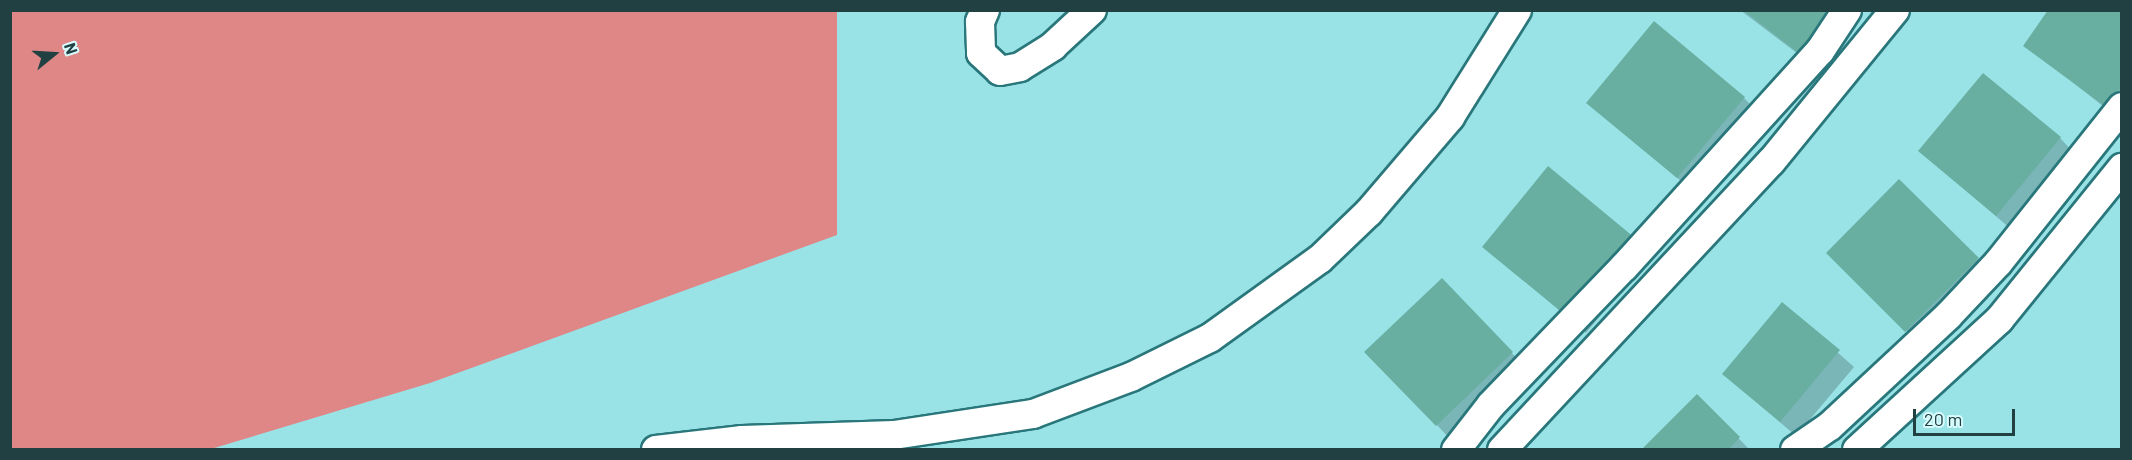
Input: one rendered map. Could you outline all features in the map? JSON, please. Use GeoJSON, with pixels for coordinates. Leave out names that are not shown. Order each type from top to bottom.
{"type":"FeatureCollection","features":[{"type":"Feature","properties":{"kind":"street"},"geometry":{"type":"LineString","coordinates":[[985,10],[980,22],[981,53],[1000,71],[1020,67],[1053,46],[1092,10]]}},
{"type":"Feature","properties":{"kind":"street"},"geometry":{"type":"LineString","coordinates":[[656,450],[742,440],[894,435],[1033,414],[1131,377],[1210,338],[1320,259],[1370,212],[1450,117],[1517,10]]}},
{"type":"Feature","properties":{"kind":"street"},"geometry":{"type":"LineString","coordinates":[[1456,450],[1491,405],[1679,206],[1820,51],[1847,10]]}},
{"type":"Feature","properties":{"kind":"street"},"geometry":{"type":"LineString","coordinates":[[1502,450],[1826,97],[1894,10]]}},
{"type":"Feature","properties":{"kind":"street"},"geometry":{"type":"LineString","coordinates":[[1795,450],[1830,426],[1882,379],[1998,263],[2121,107]]}},
{"type":"Feature","properties":{"kind":"street"},"geometry":{"type":"LineString","coordinates":[[1857,450],[1999,320],[2121,168]]}},
{"type":"Feature","properties":{"kind":"street"},"geometry":{"type":"LineString","coordinates":[[1679,206],[1709,227]]}},
{"type":"Feature","properties":{"kind":"street"},"geometry":{"type":"LineString","coordinates":[[1882,379],[1907,405]]}},
{"type":"Feature","properties":{"kind":"shaded area"},"geometry":{"type":"Polygon","coordinates":[[[10,11],[837,11],[837,235],[430,383],[211,449],[11,449],[10,11]]]}},
{"type":"Feature","properties":{"kind":"building"},"geometry":{"type":"Polygon","coordinates":[[[1743,10],[1835,10],[1801,55],[1743,10]]]}},
{"type":"Feature","properties":{"kind":"building"},"geometry":{"type":"Polygon","coordinates":[[[2048,10],[2122,10],[2122,86],[2106,107],[2023,46],[2048,10]]]}},
{"type":"Feature","properties":{"kind":"building"},"geometry":{"type":"Polygon","coordinates":[[[1654,21],[1745,97],[1677,178],[1586,103],[1654,21]]]}},
{"type":"Feature","properties":{"kind":"building"},"geometry":{"type":"Polygon","coordinates":[[[1983,73],[2061,137],[1996,216],[1918,151],[1983,73]]]}},
{"type":"Feature","properties":{"kind":"building"},"geometry":{"type":"Polygon","coordinates":[[[1548,166],[1635,238],[1570,319],[1482,247],[1548,166]]]}},
{"type":"Feature","properties":{"kind":"building"},"geometry":{"type":"Polygon","coordinates":[[[1899,179],[1979,258],[1905,332],[1826,253],[1899,179]]]}},
{"type":"Feature","properties":{"kind":"building"},"geometry":{"type":"Polygon","coordinates":[[[1442,278],[1513,352],[1436,426],[1364,352],[1442,278]]]}},
{"type":"Feature","properties":{"kind":"building"},"geometry":{"type":"Polygon","coordinates":[[[1782,302],[1840,350],[1780,422],[1722,374],[1782,302]]]}},
{"type":"Feature","properties":{"kind":"building"},"geometry":{"type":"Polygon","coordinates":[[[1697,394],[1740,437],[1728,450],[1641,450],[1697,394]]]}}]}
